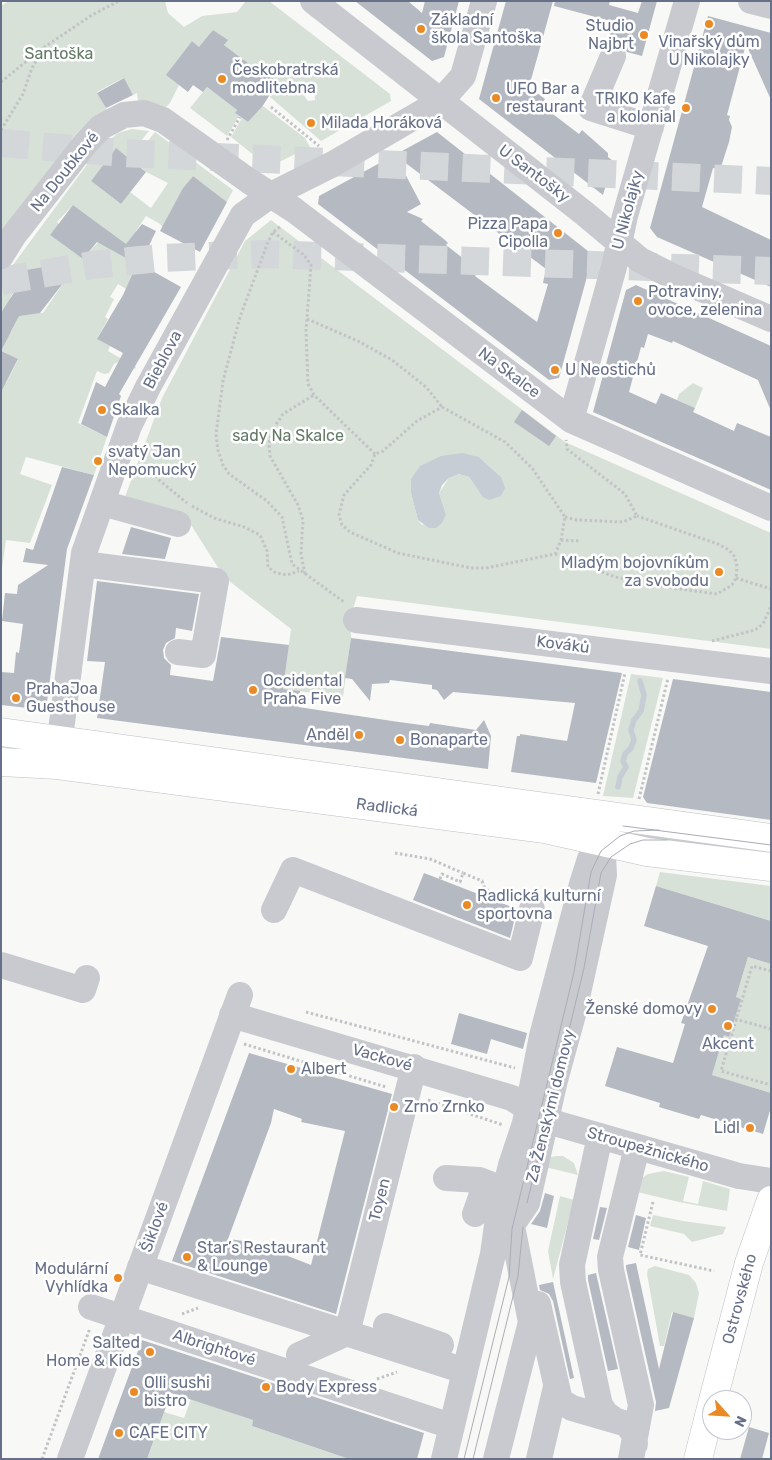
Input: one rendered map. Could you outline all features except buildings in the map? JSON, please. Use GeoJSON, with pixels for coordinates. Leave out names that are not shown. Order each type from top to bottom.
{"type":"FeatureCollection","features":[{"type":"Feature","properties":{"kind":"main road","name":"Radlická"},"geometry":{"type":"LineString","coordinates":[[1,732],[58,754],[597,827],[771,838]]}},
{"type":"Feature","properties":{"kind":"main road","name":"Radlická"},"geometry":{"type":"LineString","coordinates":[[1,762],[58,754]]}},
{"type":"Feature","properties":{"kind":"main road","name":"Radlická"},"geometry":{"type":"LineString","coordinates":[[597,827],[647,852],[771,867]]}},
{"type":"Feature","properties":{"kind":"main road","name":"Ostrovského"},"geometry":{"type":"LineString","coordinates":[[716,1390],[749,1263],[771,1200]]}},
{"type":"Feature","properties":{"kind":"main road"},"geometry":{"type":"LineString","coordinates":[[698,1459],[703,1440]]}},
{"type":"Feature","properties":{"kind":"street","name":"U Santošky"},"geometry":{"type":"LineString","coordinates":[[313,1],[584,213],[618,244],[640,260],[674,277],[771,319]]}},
{"type":"Feature","properties":{"kind":"street","name":"Bieblova"},"geometry":{"type":"LineString","coordinates":[[58,754],[83,564],[102,503],[122,448],[148,387],[243,215],[271,195],[333,164],[440,102],[463,76],[484,1]]}},
{"type":"Feature","properties":{"kind":"street","name":"U Nikolajky"},"geometry":{"type":"LineString","coordinates":[[571,420],[614,267],[618,244],[687,1]]}},
{"type":"Feature","properties":{"kind":"street"},"geometry":{"type":"LineString","coordinates":[[751,1],[771,6]]}},
{"type":"Feature","properties":{"kind":"street"},"geometry":{"type":"LineString","coordinates":[[613,56],[591,108],[651,127]]}},
{"type":"Feature","properties":{"kind":"street","name":"Na Doubkové"},"geometry":{"type":"LineString","coordinates":[[1,256],[14,235],[85,144],[101,127],[124,115],[144,114],[163,120],[271,195]]}},
{"type":"Feature","properties":{"kind":"street","name":"Na Skalce"},"geometry":{"type":"LineString","coordinates":[[271,195],[294,210],[571,420],[771,508]]}},
{"type":"Feature","properties":{"kind":"street"},"geometry":{"type":"LineString","coordinates":[[102,503],[178,524]]}},
{"type":"Feature","properties":{"kind":"street"},"geometry":{"type":"LineString","coordinates":[[83,564],[216,581],[203,655],[178,652]]}},
{"type":"Feature","properties":{"kind":"street","name":"Kováků"},"geometry":{"type":"LineString","coordinates":[[356,620],[771,671]]}},
{"type":"Feature","properties":{"kind":"street"},"geometry":{"type":"LineString","coordinates":[[1,745],[597,827],[771,853]]}},
{"type":"Feature","properties":{"kind":"street"},"geometry":{"type":"LineString","coordinates":[[1,753],[58,754]]}},
{"type":"Feature","properties":{"kind":"street"},"geometry":{"type":"LineString","coordinates":[[597,827],[563,842],[575,857],[580,870],[592,887],[608,878],[621,864],[635,855],[647,852]]}},
{"type":"Feature","properties":{"kind":"street","name":"Za Ženskými domovy"},"geometry":{"type":"LineString","coordinates":[[444,1459],[509,1194],[533,1120],[592,887],[590,859],[597,827]]}},
{"type":"Feature","properties":{"kind":"street"},"geometry":{"type":"LineString","coordinates":[[274,910],[293,870],[520,958],[532,909]]}},
{"type":"Feature","properties":{"kind":"street"},"geometry":{"type":"LineString","coordinates":[[1,965],[84,990],[87,978]]}},
{"type":"Feature","properties":{"kind":"street","name":"Vackové"},"geometry":{"type":"LineString","coordinates":[[236,1005],[414,1067],[512,1098],[533,1120]]}},
{"type":"Feature","properties":{"kind":"street","name":"Šiklové"},"geometry":{"type":"LineString","coordinates":[[70,1459],[236,1005]]}},
{"type":"Feature","properties":{"kind":"street","name":"Toyen"},"geometry":{"type":"LineString","coordinates":[[347,1333],[414,1067]]}},
{"type":"Feature","properties":{"kind":"street"},"geometry":{"type":"LineString","coordinates":[[496,1459],[530,1322],[511,1225],[510,1207],[520,1161],[533,1120]]}},
{"type":"Feature","properties":{"kind":"street","name":"Za Ženskými domovy"},"geometry":{"type":"LineString","coordinates":[[509,1194],[539,1171],[533,1120]]}},
{"type":"Feature","properties":{"kind":"street","name":"Stroupežnického"},"geometry":{"type":"LineString","coordinates":[[533,1120],[600,1136],[739,1176],[771,1181]]}},
{"type":"Feature","properties":{"kind":"street"},"geometry":{"type":"LineString","coordinates":[[600,1136],[572,1265],[573,1282],[600,1404],[606,1414],[612,1418]]}},
{"type":"Feature","properties":{"kind":"street"},"geometry":{"type":"LineString","coordinates":[[633,1452],[641,1405],[611,1270],[610,1256],[637,1147]]}},
{"type":"Feature","properties":{"kind":"street"},"geometry":{"type":"LineString","coordinates":[[446,1178],[479,1180],[509,1194],[523,1234],[558,1398],[564,1405],[622,1421],[631,1428],[633,1452]]}},
{"type":"Feature","properties":{"kind":"street"},"geometry":{"type":"LineString","coordinates":[[476,1214],[481,1197],[485,1192],[509,1194]]}},
{"type":"Feature","properties":{"kind":"street","name":"Za Ženskými domovy"},"geometry":{"type":"LineString","coordinates":[[494,1254],[499,1241],[511,1225],[509,1194]]}},
{"type":"Feature","properties":{"kind":"street"},"geometry":{"type":"LineString","coordinates":[[140,1267],[347,1333],[436,1353]]}},
{"type":"Feature","properties":{"kind":"street","name":"Albrightové"},"geometry":{"type":"LineString","coordinates":[[94,1308],[451,1426]]}},
{"type":"Feature","properties":{"kind":"street"},"geometry":{"type":"LineString","coordinates":[[386,1326],[465,1371]]}},
{"type":"Feature","properties":{"kind":"street"},"geometry":{"type":"LineString","coordinates":[[299,1355],[347,1333]]}},
{"type":"Feature","properties":{"kind":"street"},"geometry":{"type":"LineString","coordinates":[[539,1459],[556,1387]]}},
{"type":"Feature","properties":{"kind":"path"},"geometry":{"type":"LineString","coordinates":[[1,82],[43,48],[92,15],[119,1]]}},
{"type":"Feature","properties":{"kind":"path"},"geometry":{"type":"LineString","coordinates":[[1,130],[23,94],[32,68],[43,48]]}},
{"type":"Feature","properties":{"kind":"path"},"geometry":{"type":"LineString","coordinates":[[271,107],[319,146]]}},
{"type":"Feature","properties":{"kind":"path"},"geometry":{"type":"LineString","coordinates":[[226,142],[240,117]]}},
{"type":"Feature","properties":{"kind":"path"},"geometry":{"type":"LineString","coordinates":[[283,222],[273,232],[240,317],[223,381],[216,434],[218,450],[223,465],[229,474],[267,501],[282,517],[292,564],[299,571],[340,598],[352,610],[356,620]]}},
{"type":"Feature","properties":{"kind":"path"},"geometry":{"type":"LineString","coordinates":[[273,232],[304,255],[311,265],[307,319],[308,384],[314,395],[375,454]]}},
{"type":"Feature","properties":{"kind":"path"},"geometry":{"type":"LineString","coordinates":[[307,319],[358,341],[392,360],[426,387],[442,407],[505,442],[518,452],[532,468],[565,518],[561,540],[555,554]]}},
{"type":"Feature","properties":{"kind":"path"},"geometry":{"type":"LineString","coordinates":[[305,574],[301,554],[303,520],[298,505],[270,456],[269,442],[273,429],[283,414],[314,395]]}},
{"type":"Feature","properties":{"kind":"path"},"geometry":{"type":"LineString","coordinates":[[442,407],[417,421],[383,451],[375,454],[371,465],[348,488],[339,507],[339,514],[342,525],[350,532],[398,553],[471,568],[486,568],[555,554],[615,576],[705,594],[717,594],[726,590],[736,578],[738,567],[730,550],[710,541],[637,516],[623,522],[565,518]]}},
{"type":"Feature","properties":{"kind":"path"},"geometry":{"type":"LineString","coordinates":[[571,420],[565,442],[567,449],[625,494],[637,516]]}},
{"type":"Feature","properties":{"kind":"path"},"geometry":{"type":"LineString","coordinates":[[122,448],[139,455],[159,480],[187,503],[214,518],[244,527],[260,535],[267,551],[268,567],[276,573],[287,575],[299,571]]}},
{"type":"Feature","properties":{"kind":"path"},"geometry":{"type":"LineString","coordinates":[[561,540],[579,542]]}},
{"type":"Feature","properties":{"kind":"path"},"geometry":{"type":"LineString","coordinates":[[736,578],[771,590]]}},
{"type":"Feature","properties":{"kind":"path"},"geometry":{"type":"LineString","coordinates":[[709,647],[711,641],[760,627],[771,606]]}},
{"type":"Feature","properties":{"kind":"path"},"geometry":{"type":"LineString","coordinates":[[597,800],[626,668]]}},
{"type":"Feature","properties":{"kind":"path"},"geometry":{"type":"LineString","coordinates":[[597,827],[669,675]]}},
{"type":"Feature","properties":{"kind":"path"},"geometry":{"type":"LineString","coordinates":[[395,853],[430,859],[482,881]]}},
{"type":"Feature","properties":{"kind":"path"},"geometry":{"type":"LineString","coordinates":[[440,879],[442,874],[460,882],[464,873]]}},
{"type":"Feature","properties":{"kind":"path"},"geometry":{"type":"LineString","coordinates":[[771,971],[752,966],[721,1071],[771,1085]]}},
{"type":"Feature","properties":{"kind":"path"},"geometry":{"type":"LineString","coordinates":[[298,1010],[519,1069]]}},
{"type":"Feature","properties":{"kind":"path"},"geometry":{"type":"LineString","coordinates":[[736,1019],[771,1029]]}},
{"type":"Feature","properties":{"kind":"path"},"geometry":{"type":"LineString","coordinates":[[653,1202],[640,1255],[714,1271]]}},
{"type":"Feature","properties":{"kind":"path"},"geometry":{"type":"LineString","coordinates":[[197,1342],[179,1315],[231,1296]]}},
{"type":"Feature","properties":{"kind":"path"},"geometry":{"type":"LineString","coordinates":[[42,1459],[94,1308]]}},
{"type":"Feature","properties":{"kind":"path"},"geometry":{"type":"LineString","coordinates":[[344,1390],[436,1353]]}},
{"type":"Feature","properties":{"kind":"path"},"geometry":{"type":"LineString","coordinates":[[164,1397],[174,1401]]}},
{"type":"Feature","properties":{"kind":"green space","name":"Santoška"},"geometry":{"type":"Polygon","coordinates":[[[9,1],[165,1],[168,13],[184,27],[202,16],[237,12],[246,1],[269,1],[390,94],[391,101],[321,141],[270,97],[278,82],[266,73],[264,75],[224,45],[227,40],[213,30],[200,48],[192,41],[167,75],[179,85],[166,107],[138,101],[137,93],[133,95],[123,78],[97,92],[107,110],[94,116],[76,134],[1,234],[1,6],[9,1]],[[314,88],[308,89],[303,94],[308,101],[315,100],[314,88]]]}},
{"type":"Feature","properties":{"kind":"green space"},"geometry":{"type":"Polygon","coordinates":[[[207,87],[237,110],[235,113],[239,116],[227,136],[190,108],[207,87]]]}},
{"type":"Feature","properties":{"kind":"green space"},"geometry":{"type":"Polygon","coordinates":[[[263,106],[305,138],[310,147],[271,166],[265,164],[231,137],[242,118],[248,122],[263,106]]]}},
{"type":"Feature","properties":{"kind":"green space"},"geometry":{"type":"Polygon","coordinates":[[[132,129],[149,131],[128,157],[115,149],[91,181],[121,204],[130,192],[151,208],[168,183],[146,172],[133,160],[155,132],[233,190],[227,202],[193,176],[183,188],[165,230],[160,224],[146,216],[136,231],[152,240],[126,289],[118,284],[110,297],[114,299],[105,317],[108,319],[97,339],[110,346],[108,351],[136,367],[135,369],[120,361],[114,364],[109,373],[104,374],[97,371],[78,423],[107,437],[94,475],[26,457],[20,474],[52,485],[30,543],[6,540],[1,576],[1,381],[6,383],[18,360],[1,351],[1,328],[11,332],[18,318],[3,310],[1,313],[1,281],[97,151],[118,133],[132,129]],[[73,205],[57,222],[59,224],[50,235],[83,259],[108,231],[73,205]],[[129,241],[119,253],[143,249],[129,241]],[[44,267],[36,273],[30,269],[27,270],[10,298],[38,313],[43,313],[64,282],[44,267]]]}},
{"type":"Feature","properties":{"kind":"green space","name":"sady Na Skalce"},"geometry":{"type":"Polygon","coordinates":[[[271,220],[565,442],[771,533],[771,649],[357,596],[350,619],[351,638],[343,697],[283,689],[291,629],[224,577],[186,517],[123,502],[162,398],[245,241],[271,220]],[[479,457],[411,493],[418,520],[422,525],[446,514],[439,493],[449,478],[459,474],[469,477],[479,491],[501,477],[479,457]]]}},
{"type":"Feature","properties":{"kind":"green space"},"geometry":{"type":"Polygon","coordinates":[[[693,383],[703,388],[695,408],[677,400],[679,394],[693,383]]]}},
{"type":"Feature","properties":{"kind":"green space"},"geometry":{"type":"Polygon","coordinates":[[[631,674],[663,678],[633,798],[603,796],[631,674]]]}},
{"type":"Feature","properties":{"kind":"green space"},"geometry":{"type":"Polygon","coordinates":[[[660,872],[771,886],[771,921],[656,886],[660,872]]]}},
{"type":"Feature","properties":{"kind":"green space"},"geometry":{"type":"Polygon","coordinates":[[[748,957],[771,964],[771,1093],[712,1075],[724,1035],[729,1037],[741,999],[736,997],[748,957]]]}},
{"type":"Feature","properties":{"kind":"green space"},"geometry":{"type":"Polygon","coordinates":[[[563,1156],[574,1163],[578,1175],[545,1167],[550,1157],[563,1156]]]}},
{"type":"Feature","properties":{"kind":"green space"},"geometry":{"type":"Polygon","coordinates":[[[664,1171],[689,1177],[683,1201],[698,1204],[703,1181],[730,1189],[727,1211],[637,1192],[639,1180],[648,1174],[664,1171]]]}},
{"type":"Feature","properties":{"kind":"green space"},"geometry":{"type":"Polygon","coordinates":[[[560,1196],[574,1200],[553,1279],[548,1251],[560,1196]]]}},
{"type":"Feature","properties":{"kind":"green space"},"geometry":{"type":"Polygon","coordinates":[[[653,1215],[726,1227],[723,1234],[692,1242],[684,1234],[650,1226],[653,1215]]]}},
{"type":"Feature","properties":{"kind":"green space"},"geometry":{"type":"Polygon","coordinates":[[[655,1266],[689,1275],[696,1283],[699,1293],[694,1318],[672,1312],[664,1346],[660,1346],[647,1274],[648,1269],[655,1266]]]}},
{"type":"Feature","properties":{"kind":"green space"},"geometry":{"type":"Polygon","coordinates":[[[191,1399],[253,1420],[252,1426],[349,1459],[147,1459],[155,1438],[160,1439],[162,1434],[157,1432],[164,1412],[184,1418],[191,1399]]]}},
{"type":"Feature","properties":{"kind":"shaded area"},"geometry":{"type":"Polygon","coordinates":[[[462,453],[479,457],[501,477],[505,488],[501,496],[489,500],[483,497],[469,477],[459,474],[449,478],[442,485],[439,493],[446,514],[442,523],[436,528],[429,528],[418,520],[411,493],[411,479],[420,466],[441,456],[462,453]]]}},
{"type":"Feature","properties":{"kind":"waterway"},"geometry":{"type":"LineString","coordinates":[[618,787],[620,777],[626,767],[623,761],[625,754],[631,748],[634,740],[631,730],[634,720],[641,711],[644,695],[640,681]]}},
{"type":"Feature","properties":{"kind":"tunnel"},"geometry":{"type":"LineString","coordinates":[[1,143],[123,153],[771,181]]}},
{"type":"Feature","properties":{"kind":"tunnel"},"geometry":{"type":"LineString","coordinates":[[1,281],[92,265],[159,258],[265,254],[771,271]]}},
{"type":"Feature","properties":{"kind":"tram line"},"geometry":{"type":"LineString","coordinates":[[623,826],[771,845]]}},
{"type":"Feature","properties":{"kind":"tram line"},"geometry":{"type":"LineString","coordinates":[[464,1459],[509,1277],[512,1229],[574,972],[591,872],[601,851],[620,836],[634,831],[659,830]]}},
{"type":"Feature","properties":{"kind":"tram line"},"geometry":{"type":"LineString","coordinates":[[527,1203],[584,968],[601,873],[611,857],[630,844],[643,840],[667,840]]}},
{"type":"Feature","properties":{"kind":"tram line"},"geometry":{"type":"LineString","coordinates":[[473,1459],[518,1276],[523,1227]]}},
{"type":"Feature","properties":{"kind":"place","name":"Vinařský dům U Nikolajky"},"geometry":{"type":"Point","coordinates":[709,24]}},
{"type":"Feature","properties":{"kind":"place","name":"Základní škola Santoška"},"geometry":{"type":"Point","coordinates":[421,29]}},
{"type":"Feature","properties":{"kind":"place","name":"Studio Najbrt"},"geometry":{"type":"Point","coordinates":[644,35]}},
{"type":"Feature","properties":{"kind":"place","name":"Českobratrská modlitebna"},"geometry":{"type":"Point","coordinates":[222,79]}},
{"type":"Feature","properties":{"kind":"place","name":"UFO Bar a restaurant"},"geometry":{"type":"Point","coordinates":[496,98]}},
{"type":"Feature","properties":{"kind":"place","name":"TRIKO Kafe a kolonial"},"geometry":{"type":"Point","coordinates":[686,108]}},
{"type":"Feature","properties":{"kind":"place","name":"Milada Horáková"},"geometry":{"type":"Point","coordinates":[311,123]}},
{"type":"Feature","properties":{"kind":"place","name":"Pizza Papa Cipolla"},"geometry":{"type":"Point","coordinates":[558,233]}},
{"type":"Feature","properties":{"kind":"place","name":"Potraviny, ovoce, zelenina"},"geometry":{"type":"Point","coordinates":[638,301]}},
{"type":"Feature","properties":{"kind":"place","name":"U Neostichů"},"geometry":{"type":"Point","coordinates":[555,370]}},
{"type":"Feature","properties":{"kind":"place","name":"Skalka"},"geometry":{"type":"Point","coordinates":[102,410]}},
{"type":"Feature","properties":{"kind":"place","name":"svatý Jan Nepomucký"},"geometry":{"type":"Point","coordinates":[98,461]}},
{"type":"Feature","properties":{"kind":"place","name":"Mladým bojovníkům za svobodu"},"geometry":{"type":"Point","coordinates":[719,572]}},
{"type":"Feature","properties":{"kind":"place","name":"Occidental Praha Five"},"geometry":{"type":"Point","coordinates":[253,690]}},
{"type":"Feature","properties":{"kind":"place","name":"PrahaJoa Guesthouse"},"geometry":{"type":"Point","coordinates":[16,698]}},
{"type":"Feature","properties":{"kind":"place","name":"Anděl"},"geometry":{"type":"Point","coordinates":[359,735]}},
{"type":"Feature","properties":{"kind":"place","name":"Bonaparte"},"geometry":{"type":"Point","coordinates":[400,740]}},
{"type":"Feature","properties":{"kind":"place","name":"Radlická kulturní sportovna"},"geometry":{"type":"Point","coordinates":[467,905]}},
{"type":"Feature","properties":{"kind":"place","name":"Ženské domovy"},"geometry":{"type":"Point","coordinates":[712,1009]}},
{"type":"Feature","properties":{"kind":"place","name":"Akcent"},"geometry":{"type":"Point","coordinates":[728,1026]}},
{"type":"Feature","properties":{"kind":"place","name":"Albert"},"geometry":{"type":"Point","coordinates":[291,1069]}},
{"type":"Feature","properties":{"kind":"place","name":"Zrno Zrnko"},"geometry":{"type":"Point","coordinates":[394,1107]}},
{"type":"Feature","properties":{"kind":"place","name":"Lidl"},"geometry":{"type":"Point","coordinates":[750,1128]}},
{"type":"Feature","properties":{"kind":"place","name":"Star’s Restaurant & Lounge"},"geometry":{"type":"Point","coordinates":[187,1257]}},
{"type":"Feature","properties":{"kind":"place","name":"Modulární Vyhlídka"},"geometry":{"type":"Point","coordinates":[118,1278]}},
{"type":"Feature","properties":{"kind":"place","name":"Salted Home & Kids"},"geometry":{"type":"Point","coordinates":[150,1352]}},
{"type":"Feature","properties":{"kind":"place","name":"Body Express"},"geometry":{"type":"Point","coordinates":[266,1387]}},
{"type":"Feature","properties":{"kind":"place","name":"Olli sushi bistro"},"geometry":{"type":"Point","coordinates":[134,1392]}},
{"type":"Feature","properties":{"kind":"place","name":"CAFE CITY"},"geometry":{"type":"Point","coordinates":[119,1433]}}]}
